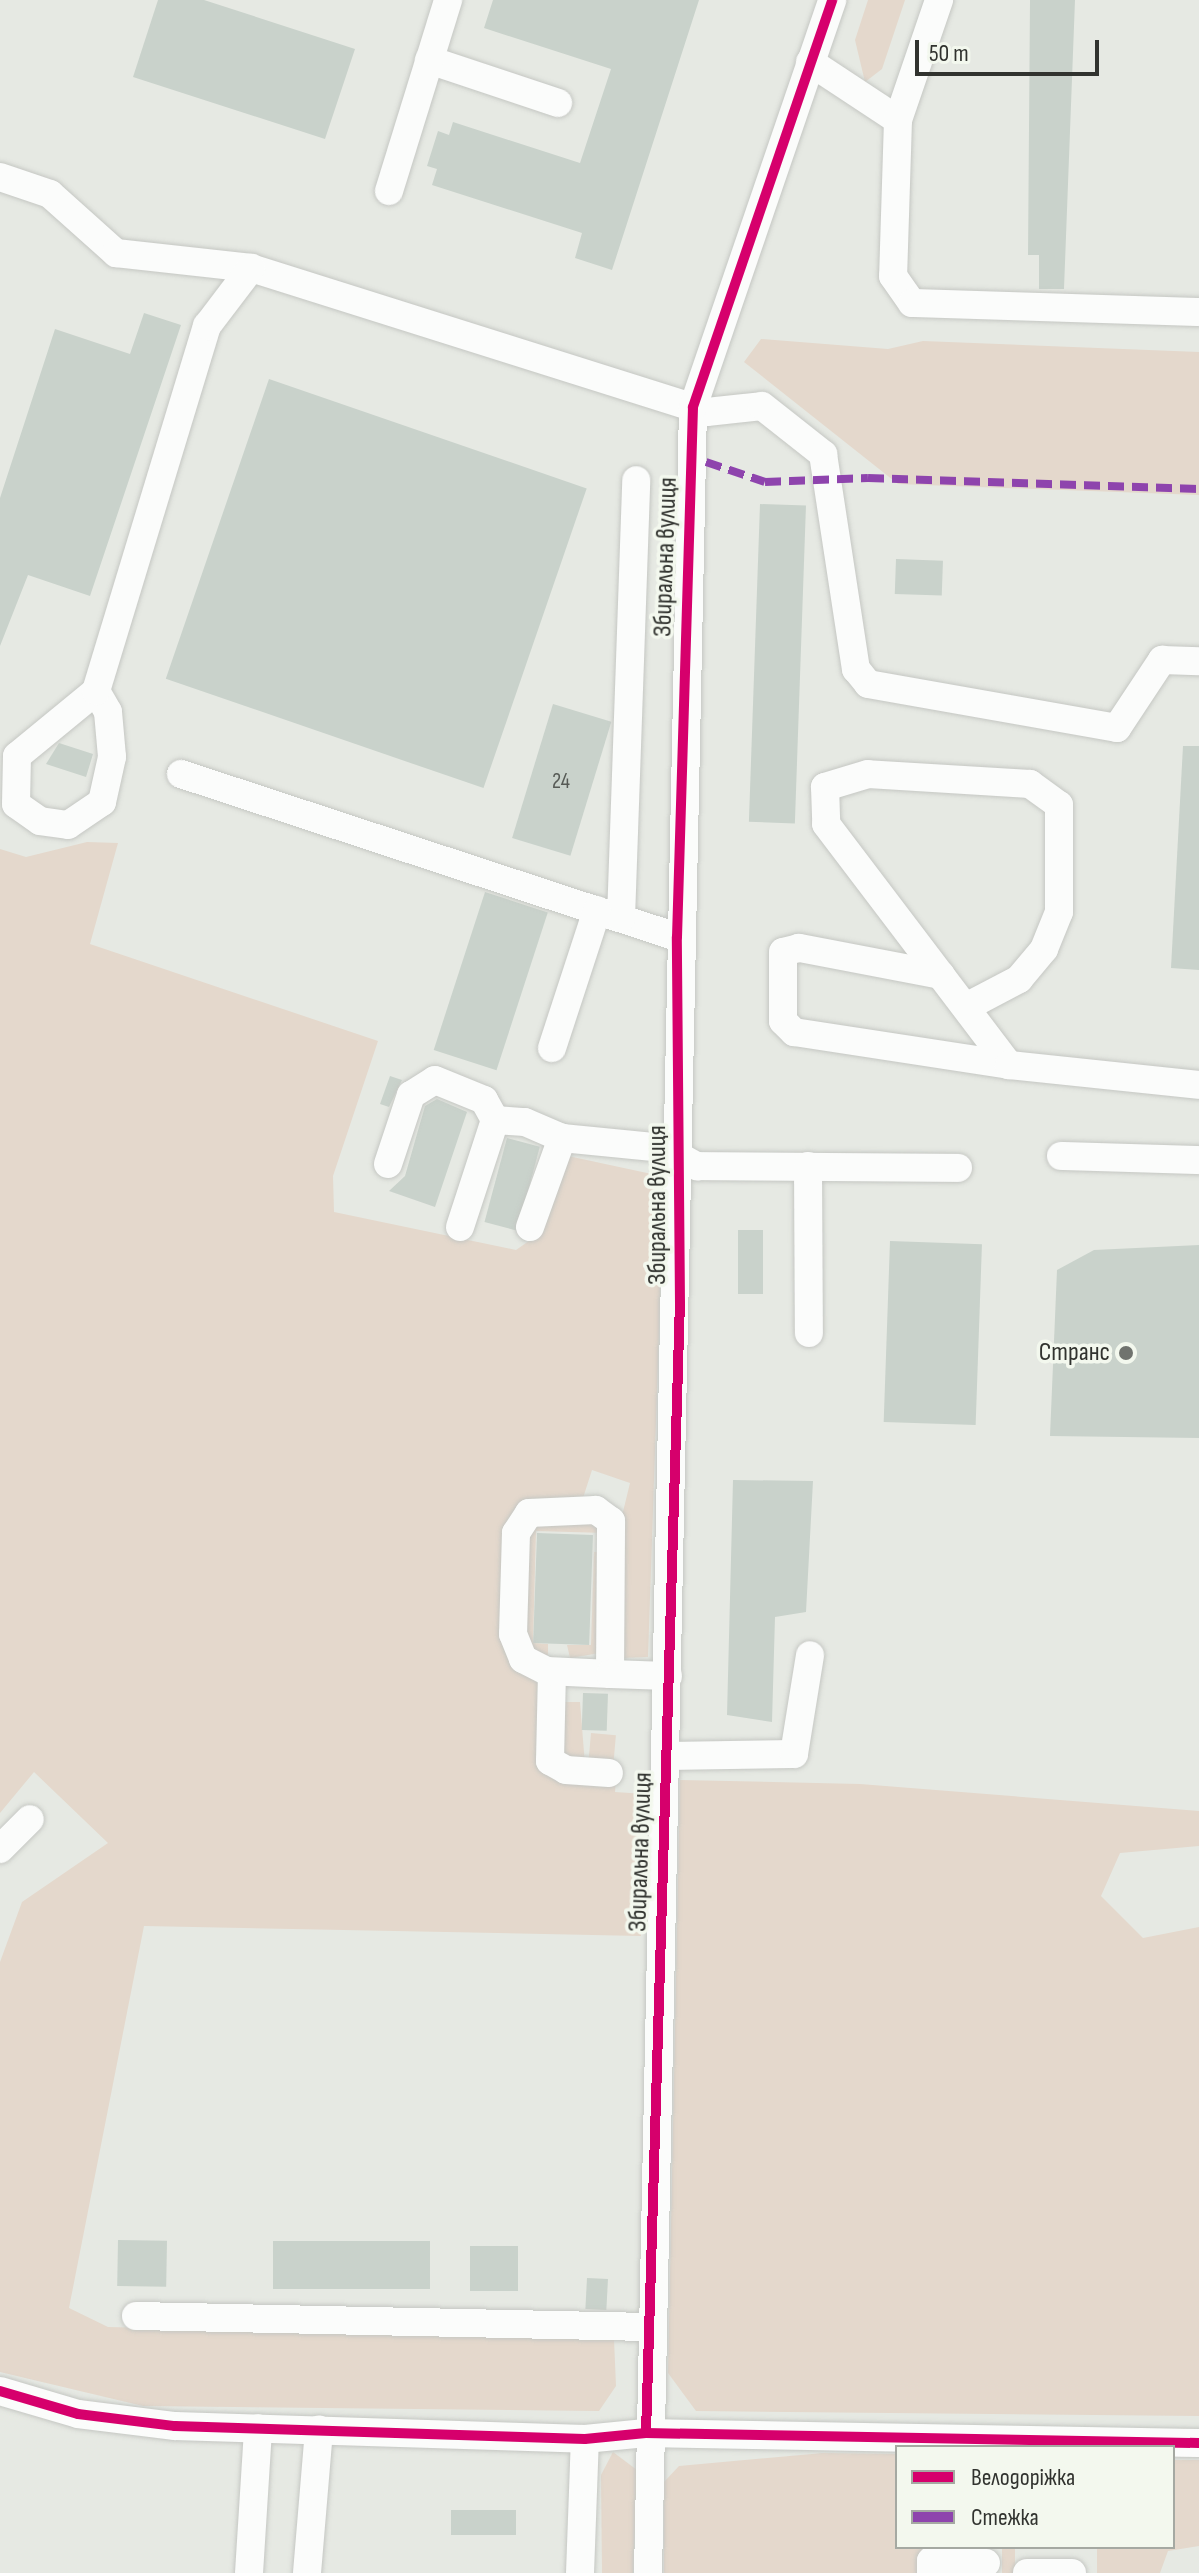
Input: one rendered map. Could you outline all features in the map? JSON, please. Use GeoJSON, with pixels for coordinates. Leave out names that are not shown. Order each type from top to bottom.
{"type":"FeatureCollection","features":[{"type":"Feature","properties":{"kind":"street"},"geometry":{"type":"LineString","coordinates":[[389,191],[448,0]]}},
{"type":"Feature","properties":{"kind":"street","name":"Збиральна вулиця"},"geometry":{"type":"LineString","coordinates":[[648,2573],[646,2433],[680,1156],[677,937],[693,407],[832,0]]}},
{"type":"Feature","properties":{"kind":"street"},"geometry":{"type":"LineString","coordinates":[[939,0],[898,120],[893,276],[912,303],[1199,312]]}},
{"type":"Feature","properties":{"kind":"street"},"geometry":{"type":"LineString","coordinates":[[429,60],[558,103]]}},
{"type":"Feature","properties":{"kind":"street"},"geometry":{"type":"LineString","coordinates":[[810,62],[898,120]]}},
{"type":"Feature","properties":{"kind":"street"},"geometry":{"type":"LineString","coordinates":[[0,177],[50,194],[116,253],[251,268],[693,407],[757,404],[823,454],[856,669],[868,684],[1117,728],[1162,660],[1199,661]]}},
{"type":"Feature","properties":{"kind":"street"},"geometry":{"type":"LineString","coordinates":[[96,691],[108,712],[112,757],[102,802],[82,821],[40,821],[16,804],[17,756],[96,691],[207,326],[251,268]]}},
{"type":"Feature","properties":{"kind":"street"},"geometry":{"type":"LineString","coordinates":[[552,1048],[609,914],[636,480]]}},
{"type":"Feature","properties":{"kind":"street"},"geometry":{"type":"LineString","coordinates":[[181,774],[677,937]]}},
{"type":"Feature","properties":{"kind":"street"},"geometry":{"type":"LineString","coordinates":[[966,1007],[1019,979],[1044,949],[1059,912],[1059,805],[1030,784],[868,774],[825,787],[826,824],[1009,1065]]}},
{"type":"Feature","properties":{"kind":"street"},"geometry":{"type":"LineString","coordinates":[[941,975],[799,948],[783,952],[783,1021],[794,1032],[1009,1065],[1199,1085]]}},
{"type":"Feature","properties":{"kind":"street"},"geometry":{"type":"LineString","coordinates":[[388,1164],[411,1095],[426,1082],[445,1081],[484,1100],[495,1120],[460,1227]]}},
{"type":"Feature","properties":{"kind":"street"},"geometry":{"type":"LineString","coordinates":[[495,1120],[525,1122],[562,1138],[680,1156],[697,1166],[958,1168]]}},
{"type":"Feature","properties":{"kind":"street"},"geometry":{"type":"LineString","coordinates":[[530,1227],[562,1138]]}},
{"type":"Feature","properties":{"kind":"street"},"geometry":{"type":"LineString","coordinates":[[1061,1156],[1199,1160]]}},
{"type":"Feature","properties":{"kind":"street"},"geometry":{"type":"LineString","coordinates":[[808,1166],[809,1333]]}},
{"type":"Feature","properties":{"kind":"street"},"geometry":{"type":"LineString","coordinates":[[610,1674],[614,1533],[596,1510],[537,1510],[518,1525],[514,1643],[523,1659],[552,1672],[610,1674],[668,1676]]}},
{"type":"Feature","properties":{"kind":"street"},"geometry":{"type":"LineString","coordinates":[[666,1756],[794,1754],[810,1655]]}},
{"type":"Feature","properties":{"kind":"street"},"geometry":{"type":"LineString","coordinates":[[552,1672],[550,1761],[566,1770],[609,1773]]}},
{"type":"Feature","properties":{"kind":"street"},"geometry":{"type":"LineString","coordinates":[[0,1849],[30,1819]]}},
{"type":"Feature","properties":{"kind":"street"},"geometry":{"type":"LineString","coordinates":[[136,2316],[649,2327]]}},
{"type":"Feature","properties":{"kind":"street"},"geometry":{"type":"LineString","coordinates":[[0,2391],[136,2423],[585,2439],[646,2433],[1199,2443]]}},
{"type":"Feature","properties":{"kind":"street"},"geometry":{"type":"LineString","coordinates":[[249,2573],[258,2428]]}},
{"type":"Feature","properties":{"kind":"street"},"geometry":{"type":"LineString","coordinates":[[307,2573],[319,2429]]}},
{"type":"Feature","properties":{"kind":"street"},"geometry":{"type":"LineString","coordinates":[[580,2573],[585,2439]]}},
{"type":"Feature","properties":{"kind":"street"},"geometry":{"type":"LineString","coordinates":[[931,2573],[931,2561],[986,2563]]}},
{"type":"Feature","properties":{"kind":"street"},"geometry":{"type":"LineString","coordinates":[[1027,2573],[1072,2573]]}},
{"type":"Feature","properties":{"kind":"shaded area"},"geometry":{"type":"Polygon","coordinates":[[[868,0],[905,0],[882,69],[865,82],[855,40],[868,0]]]}},
{"type":"Feature","properties":{"kind":"shaded area"},"geometry":{"type":"Polygon","coordinates":[[[761,339],[888,349],[923,341],[1199,352],[1199,495],[898,484],[744,362],[761,339]]]}},
{"type":"Feature","properties":{"kind":"shaded area"},"geometry":{"type":"Polygon","coordinates":[[[87,842],[118,843],[90,944],[378,1041],[333,1176],[334,1212],[516,1250],[539,1234],[568,1156],[661,1176],[660,1303],[648,1657],[620,1658],[622,1516],[630,1483],[592,1470],[583,1498],[536,1503],[507,1640],[539,1678],[541,1756],[616,1779],[615,1792],[645,1794],[641,1936],[144,1926],[69,2308],[108,2327],[614,2339],[616,2386],[599,2411],[143,2406],[0,2372],[0,1962],[22,1902],[108,1843],[34,1772],[0,1813],[0,849],[26,857],[87,842]]]}},
{"type":"Feature","properties":{"kind":"shaded area"},"geometry":{"type":"Polygon","coordinates":[[[590,1518],[606,1533],[536,1531],[533,1643],[548,1644],[548,1655],[528,1654],[524,1527],[590,1518]]]}},
{"type":"Feature","properties":{"kind":"shaded area"},"geometry":{"type":"Polygon","coordinates":[[[594,1552],[605,1552],[600,1653],[570,1658],[567,1645],[591,1645],[594,1552]]]}},
{"type":"Feature","properties":{"kind":"shaded area"},"geometry":{"type":"Polygon","coordinates":[[[563,1702],[580,1702],[585,1765],[562,1763],[563,1702]]]}},
{"type":"Feature","properties":{"kind":"shaded area"},"geometry":{"type":"Polygon","coordinates":[[[591,1733],[616,1735],[613,1767],[588,1765],[591,1733]]]}},
{"type":"Feature","properties":{"kind":"shaded area"},"geometry":{"type":"Polygon","coordinates":[[[680,1780],[860,1784],[1199,1811],[1199,1846],[1120,1853],[1101,1896],[1143,1938],[1199,1927],[1199,2416],[696,2411],[668,2373],[680,1780]]]}},
{"type":"Feature","properties":{"kind":"shaded area"},"geometry":{"type":"Polygon","coordinates":[[[613,2452],[637,2470],[633,2573],[602,2573],[601,2475],[613,2452]]]}},
{"type":"Feature","properties":{"kind":"shaded area"},"geometry":{"type":"Polygon","coordinates":[[[823,2453],[895,2454],[895,2549],[922,2549],[921,2573],[664,2573],[664,2482],[679,2466],[823,2453]]]}},
{"type":"Feature","properties":{"kind":"shaded area"},"geometry":{"type":"Polygon","coordinates":[[[1175,2460],[1199,2460],[1199,2546],[1168,2551],[1160,2573],[1097,2573],[1097,2549],[1175,2549],[1175,2460]]]}},
{"type":"Feature","properties":{"kind":"shaded area"},"geometry":{"type":"Polygon","coordinates":[[[1002,2549],[1015,2549],[1015,2573],[1002,2573],[1002,2549]]]}},
{"type":"Feature","properties":{"kind":"building"},"geometry":{"type":"Polygon","coordinates":[[[158,0],[204,0],[355,49],[325,139],[133,77],[158,0]]]}},
{"type":"Feature","properties":{"kind":"building"},"geometry":{"type":"Polygon","coordinates":[[[493,0],[699,0],[612,270],[575,258],[582,233],[432,185],[437,169],[427,166],[438,131],[449,135],[453,122],[580,163],[611,69],[484,28],[493,0]]]}},
{"type":"Feature","properties":{"kind":"building"},"geometry":{"type":"Polygon","coordinates":[[[1030,0],[1075,0],[1064,289],[1039,289],[1039,255],[1028,255],[1030,0]]]}},
{"type":"Feature","properties":{"kind":"building"},"geometry":{"type":"Polygon","coordinates":[[[144,313],[181,325],[90,596],[28,575],[0,646],[0,498],[55,329],[130,354],[144,313]]]}},
{"type":"Feature","properties":{"kind":"building"},"geometry":{"type":"Polygon","coordinates":[[[269,379],[587,488],[483,788],[166,679],[269,379]]]}},
{"type":"Feature","properties":{"kind":"building"},"geometry":{"type":"Polygon","coordinates":[[[760,504],[806,506],[795,823],[749,822],[760,504]]]}},
{"type":"Feature","properties":{"kind":"building"},"geometry":{"type":"Polygon","coordinates":[[[896,559],[943,561],[942,596],[895,594],[896,559]]]}},
{"type":"Feature","properties":{"kind":"building"},"geometry":{"type":"Polygon","coordinates":[[[553,704],[611,722],[570,856],[512,838],[553,704]]]}},
{"type":"Feature","properties":{"kind":"building"},"geometry":{"type":"Polygon","coordinates":[[[59,743],[93,754],[86,777],[46,764],[59,743]]]}},
{"type":"Feature","properties":{"kind":"building"},"geometry":{"type":"Polygon","coordinates":[[[1183,746],[1199,746],[1199,970],[1171,968],[1183,746]]]}},
{"type":"Feature","properties":{"kind":"building"},"geometry":{"type":"Polygon","coordinates":[[[485,892],[548,912],[496,1070],[434,1050],[485,892]]]}},
{"type":"Feature","properties":{"kind":"building"},"geometry":{"type":"Polygon","coordinates":[[[390,1076],[402,1080],[389,1107],[380,1104],[390,1076]]]}},
{"type":"Feature","properties":{"kind":"building"},"geometry":{"type":"Polygon","coordinates":[[[437,1099],[467,1112],[435,1207],[389,1191],[405,1176],[425,1106],[437,1099]]]}},
{"type":"Feature","properties":{"kind":"building"},"geometry":{"type":"Polygon","coordinates":[[[507,1138],[540,1147],[517,1231],[484,1222],[507,1138]]]}},
{"type":"Feature","properties":{"kind":"building"},"geometry":{"type":"Polygon","coordinates":[[[738,1230],[763,1230],[763,1294],[738,1294],[738,1230]]]}},
{"type":"Feature","properties":{"kind":"building"},"geometry":{"type":"Polygon","coordinates":[[[890,1241],[982,1244],[976,1425],[884,1422],[890,1241]]]}},
{"type":"Feature","properties":{"kind":"building","name":"Странс"},"geometry":{"type":"Polygon","coordinates":[[[1199,1245],[1199,1438],[1050,1436],[1057,1270],[1094,1250],[1199,1245]]]}},
{"type":"Feature","properties":{"kind":"building"},"geometry":{"type":"Polygon","coordinates":[[[733,1480],[813,1481],[806,1612],[775,1617],[772,1722],[727,1715],[733,1480]]]}},
{"type":"Feature","properties":{"kind":"building"},"geometry":{"type":"Polygon","coordinates":[[[537,1533],[593,1535],[589,1645],[533,1643],[537,1533]]]}},
{"type":"Feature","properties":{"kind":"building"},"geometry":{"type":"Polygon","coordinates":[[[583,1693],[608,1694],[607,1731],[582,1730],[583,1693]]]}},
{"type":"Feature","properties":{"kind":"building"},"geometry":{"type":"Polygon","coordinates":[[[118,2240],[167,2241],[166,2287],[117,2286],[118,2240]]]}},
{"type":"Feature","properties":{"kind":"building"},"geometry":{"type":"Polygon","coordinates":[[[273,2241],[430,2241],[430,2289],[273,2289],[273,2241]]]}},
{"type":"Feature","properties":{"kind":"building"},"geometry":{"type":"Polygon","coordinates":[[[470,2246],[518,2246],[518,2291],[470,2291],[470,2246]]]}},
{"type":"Feature","properties":{"kind":"building"},"geometry":{"type":"Polygon","coordinates":[[[587,2278],[608,2279],[606,2310],[585,2309],[587,2278]]]}},
{"type":"Feature","properties":{"kind":"building"},"geometry":{"type":"Polygon","coordinates":[[[451,2510],[516,2510],[516,2535],[451,2535],[451,2510]]]}},
{"type":"Feature","properties":{"kind":"marked path"},"geometry":{"type":"LineString","coordinates":[[706,462],[765,482],[868,478],[1199,489]]}},
{"type":"Feature","properties":{"kind":"cycle path"},"geometry":{"type":"LineString","coordinates":[[646,2433],[680,1303],[677,937],[693,407],[832,0]]}},
{"type":"Feature","properties":{"kind":"cycle path"},"geometry":{"type":"LineString","coordinates":[[0,2391],[78,2414],[175,2426],[585,2439],[646,2433],[1199,2443]]}},
{"type":"Feature","properties":{"kind":"place","name":"Странс"},"geometry":{"type":"Point","coordinates":[1126,1353]}}]}
